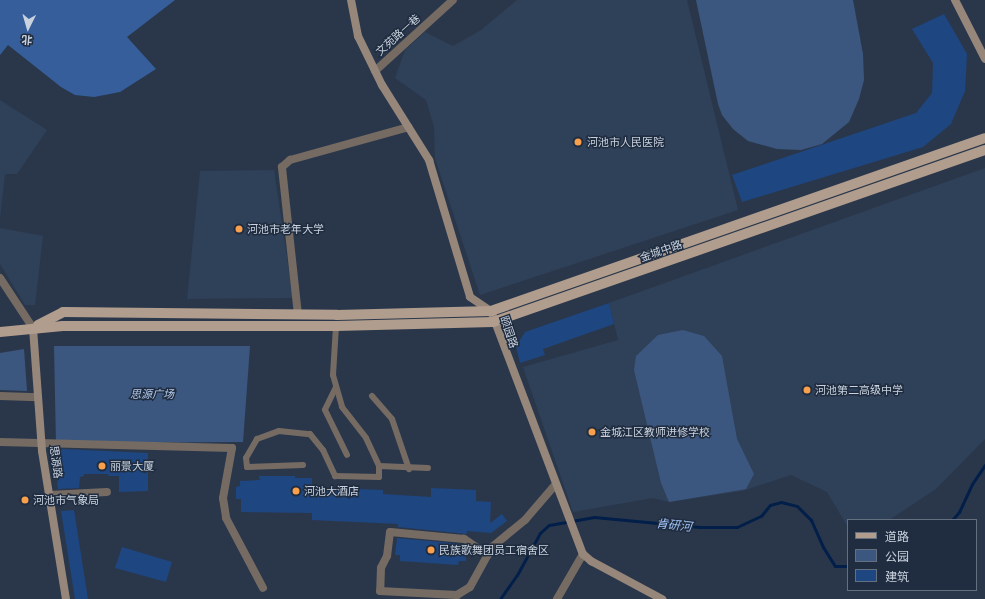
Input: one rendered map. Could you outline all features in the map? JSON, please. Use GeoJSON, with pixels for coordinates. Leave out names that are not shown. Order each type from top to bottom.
{"type":"FeatureCollection","features":[{"type":"Feature","properties":{"kind":"main road","name":"金城中路"},"geometry":{"type":"LineString","coordinates":[[33,328],[63,312],[337,315],[491,311],[985,138]]}},
{"type":"Feature","properties":{"kind":"main road","name":"金城中路"},"geometry":{"type":"LineString","coordinates":[[33,328],[336,326],[493,322],[985,150]]}},
{"type":"Feature","properties":{"kind":"main road"},"geometry":{"type":"LineString","coordinates":[[0,332],[33,328]]}},
{"type":"Feature","properties":{"kind":"street","name":"颐园路"},"geometry":{"type":"LineString","coordinates":[[351,0],[358,36],[375,71],[429,160],[470,297],[491,311],[493,322],[561,502],[583,554]]}},
{"type":"Feature","properties":{"kind":"street","name":"文苑路一巷"},"geometry":{"type":"LineString","coordinates":[[375,71],[453,0]]}},
{"type":"Feature","properties":{"kind":"street"},"geometry":{"type":"LineString","coordinates":[[955,0],[985,59]]}},
{"type":"Feature","properties":{"kind":"street"},"geometry":{"type":"LineString","coordinates":[[298,314],[282,167],[290,160],[409,127]]}},
{"type":"Feature","properties":{"kind":"street"},"geometry":{"type":"LineString","coordinates":[[0,278],[33,328]]}},
{"type":"Feature","properties":{"kind":"street","name":"思源路"},"geometry":{"type":"LineString","coordinates":[[33,328],[42,444],[66,599]]}},
{"type":"Feature","properties":{"kind":"street"},"geometry":{"type":"LineString","coordinates":[[0,396],[38,397]]}},
{"type":"Feature","properties":{"kind":"street"},"geometry":{"type":"LineString","coordinates":[[0,442],[232,448],[223,498],[226,518],[263,588]]}},
{"type":"Feature","properties":{"kind":"street"},"geometry":{"type":"LineString","coordinates":[[488,555],[464,539],[390,532],[387,556],[381,568],[380,591],[457,595],[470,587],[488,555],[492,547],[525,520],[555,485]]}},
{"type":"Feature","properties":{"kind":"street"},"geometry":{"type":"LineString","coordinates":[[49,495],[107,492]]}},
{"type":"Feature","properties":{"kind":"street"},"geometry":{"type":"LineString","coordinates":[[557,599],[583,554],[591,561],[662,599]]}},
{"type":"Feature","properties":{"kind":"lane"},"geometry":{"type":"LineString","coordinates":[[303,465],[247,467],[246,458],[257,439],[279,431],[310,434],[323,450],[335,476],[379,477],[379,466],[366,438],[342,407],[336,387],[333,375],[336,326]]}},
{"type":"Feature","properties":{"kind":"lane"},"geometry":{"type":"LineString","coordinates":[[336,387],[325,410],[347,455]]}},
{"type":"Feature","properties":{"kind":"lane"},"geometry":{"type":"LineString","coordinates":[[372,396],[392,419],[409,469]]}},
{"type":"Feature","properties":{"kind":"lane"},"geometry":{"type":"LineString","coordinates":[[379,466],[409,469],[428,468]]}},
{"type":"Feature","properties":{"kind":"shaded area"},"geometry":{"type":"Polygon","coordinates":[[[0,0],[175,0],[127,37],[156,69],[120,92],[94,97],[75,95],[61,87],[8,45],[0,55],[0,0]]]}},
{"type":"Feature","properties":{"kind":"shaded area","name":"河池市人民医院"},"geometry":{"type":"Polygon","coordinates":[[[517,0],[687,0],[738,210],[480,295],[435,158],[434,127],[426,100],[395,78],[405,50],[425,32],[453,46],[481,30],[517,0]]]}},
{"type":"Feature","properties":{"kind":"shaded area"},"geometry":{"type":"Polygon","coordinates":[[[0,100],[47,130],[17,174],[5,174],[0,219],[0,100]]]}},
{"type":"Feature","properties":{"kind":"shaded area","name":"河池第二高级中学"},"geometry":{"type":"Polygon","coordinates":[[[985,168],[985,439],[936,489],[891,519],[847,519],[847,525],[827,492],[791,475],[742,491],[669,502],[653,498],[573,512],[523,367],[618,340],[609,303],[985,168]]]}},
{"type":"Feature","properties":{"kind":"shaded area","name":"河池市老年大学"},"geometry":{"type":"Polygon","coordinates":[[[274,170],[293,298],[187,299],[200,171],[274,170]]]}},
{"type":"Feature","properties":{"kind":"shaded area"},"geometry":{"type":"Polygon","coordinates":[[[0,228],[43,236],[35,305],[25,305],[0,264],[0,228]]]}},
{"type":"Feature","properties":{"kind":"green space"},"geometry":{"type":"Polygon","coordinates":[[[696,0],[853,0],[863,54],[864,80],[859,99],[849,122],[822,144],[801,150],[777,149],[748,141],[733,129],[722,115],[718,104],[696,0]]]}},
{"type":"Feature","properties":{"kind":"green space"},"geometry":{"type":"Polygon","coordinates":[[[683,330],[704,336],[722,356],[737,439],[754,474],[746,489],[669,502],[661,483],[634,370],[636,356],[658,335],[683,330]]]}},
{"type":"Feature","properties":{"kind":"green space","name":"思源广场"},"geometry":{"type":"Polygon","coordinates":[[[54,346],[250,346],[243,442],[56,443],[54,346]]]}},
{"type":"Feature","properties":{"kind":"green space"},"geometry":{"type":"Polygon","coordinates":[[[24,349],[27,391],[0,390],[0,353],[24,349]]]}},
{"type":"Feature","properties":{"kind":"building"},"geometry":{"type":"Polygon","coordinates":[[[944,14],[967,54],[965,91],[951,124],[923,147],[742,202],[732,175],[916,113],[932,93],[933,63],[912,29],[944,14]]]}},
{"type":"Feature","properties":{"kind":"building"},"geometry":{"type":"Polygon","coordinates":[[[609,303],[614,324],[543,349],[545,355],[520,363],[516,346],[525,332],[609,303]]]}},
{"type":"Feature","properties":{"kind":"building","name":"丽景大厦"},"geometry":{"type":"Polygon","coordinates":[[[63,449],[148,453],[148,491],[119,492],[119,476],[108,476],[109,474],[84,474],[84,476],[80,477],[79,488],[58,489],[55,459],[57,452],[63,449]]]}},
{"type":"Feature","properties":{"kind":"building"},"geometry":{"type":"Polygon","coordinates":[[[259,476],[295,476],[295,478],[312,478],[312,487],[383,490],[383,494],[431,497],[431,488],[476,490],[476,501],[491,502],[490,523],[502,514],[507,521],[491,533],[467,531],[467,534],[398,527],[398,524],[312,520],[312,513],[241,512],[241,499],[236,499],[236,487],[240,486],[240,481],[260,480],[259,476]]]}},
{"type":"Feature","properties":{"kind":"building"},"geometry":{"type":"Polygon","coordinates":[[[74,510],[88,599],[75,599],[61,511],[74,510]]]}},
{"type":"Feature","properties":{"kind":"building","name":"民族歌舞团员工宿舍区"},"geometry":{"type":"Polygon","coordinates":[[[397,538],[462,544],[466,547],[466,561],[459,561],[458,565],[400,561],[400,555],[395,555],[397,538]]]}},
{"type":"Feature","properties":{"kind":"building"},"geometry":{"type":"Polygon","coordinates":[[[122,547],[172,562],[166,582],[115,568],[122,547]]]}},
{"type":"Feature","properties":{"kind":"waterway","name":"肯研河"},"geometry":{"type":"LineString","coordinates":[[953,519],[959,512],[972,484],[985,465]]}},
{"type":"Feature","properties":{"kind":"waterway","name":"肯研河"},"geometry":{"type":"LineString","coordinates":[[500,599],[517,575],[540,533],[549,525],[594,517],[700,527],[737,527],[761,516],[770,505],[781,502],[797,506],[811,520],[823,547],[835,566],[847,566]]}},
{"type":"Feature","properties":{"kind":"place","name":"河池市人民医院"},"geometry":{"type":"Point","coordinates":[578,142]}},
{"type":"Feature","properties":{"kind":"place","name":"河池市老年大学"},"geometry":{"type":"Point","coordinates":[239,229]}},
{"type":"Feature","properties":{"kind":"place","name":"河池第二高级中学"},"geometry":{"type":"Point","coordinates":[807,390]}},
{"type":"Feature","properties":{"kind":"place","name":"金城江区教师进修学校"},"geometry":{"type":"Point","coordinates":[592,432]}},
{"type":"Feature","properties":{"kind":"place","name":"丽景大厦"},"geometry":{"type":"Point","coordinates":[102,466]}},
{"type":"Feature","properties":{"kind":"place","name":"河池大酒店"},"geometry":{"type":"Point","coordinates":[296,491]}},
{"type":"Feature","properties":{"kind":"place","name":"河池市气象局"},"geometry":{"type":"Point","coordinates":[25,500]}},
{"type":"Feature","properties":{"kind":"place","name":"民族歌舞团员工宿舍区"},"geometry":{"type":"Point","coordinates":[431,550]}}]}
